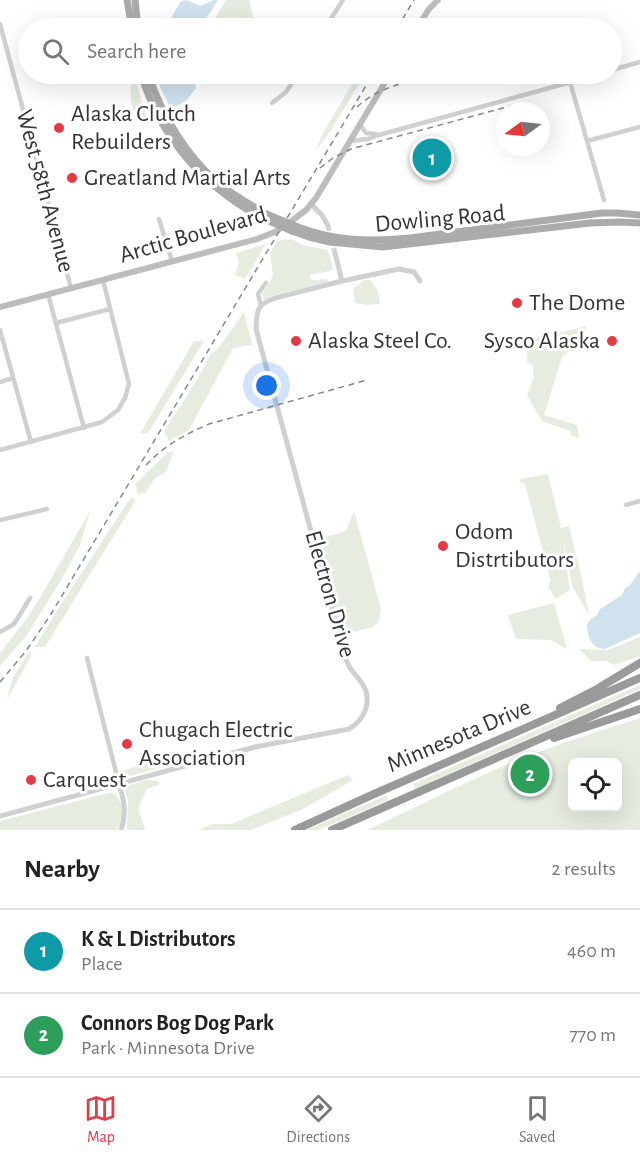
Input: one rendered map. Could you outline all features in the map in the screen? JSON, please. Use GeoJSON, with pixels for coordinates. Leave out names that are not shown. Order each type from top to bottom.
{"type":"FeatureCollection","features":[{"type":"Feature","properties":{"kind":"highway"},"geometry":{"type":"LineString","coordinates":[[517,732],[640,663]]}},
{"type":"Feature","properties":{"kind":"highway","name":"Minnesota Drive"},"geometry":{"type":"LineString","coordinates":[[295,830],[640,678]]}},
{"type":"Feature","properties":{"kind":"highway","name":"Minnesota Drive"},"geometry":{"type":"LineString","coordinates":[[332,830],[640,695]]}},
{"type":"Feature","properties":{"kind":"highway"},"geometry":{"type":"LineString","coordinates":[[529,744],[640,709]]}},
{"type":"Feature","properties":{"kind":"main road"},"geometry":{"type":"LineString","coordinates":[[127,0],[130,18]]}},
{"type":"Feature","properties":{"kind":"main road"},"geometry":{"type":"LineString","coordinates":[[135,0],[137,18]]}},
{"type":"Feature","properties":{"kind":"main road"},"geometry":{"type":"LineString","coordinates":[[423,18],[438,0]]}},
{"type":"Feature","properties":{"kind":"main road","name":"Dowling Road"},"geometry":{"type":"LineString","coordinates":[[145,84],[163,124],[188,160],[220,192],[309,237],[330,242],[383,247],[590,223],[640,224]]}},
{"type":"Feature","properties":{"kind":"main road","name":"Dowling Road"},"geometry":{"type":"LineString","coordinates":[[152,84],[164,113],[194,158],[217,182],[262,215]]}},
{"type":"Feature","properties":{"kind":"main road","name":"Arctic Boulevard"},"geometry":{"type":"LineString","coordinates":[[0,307],[257,239],[275,232],[301,214],[321,191],[384,84]]}},
{"type":"Feature","properties":{"kind":"main road","name":"Dowling Road"},"geometry":{"type":"LineString","coordinates":[[295,229],[345,239],[380,241],[602,213],[640,215]]}},
{"type":"Feature","properties":{"kind":"street"},"geometry":{"type":"LineString","coordinates":[[331,18],[343,0]]}},
{"type":"Feature","properties":{"kind":"street","name":"West 58th Avenue"},"geometry":{"type":"LineString","coordinates":[[0,24],[71,288]]}},
{"type":"Feature","properties":{"kind":"street"},"geometry":{"type":"LineString","coordinates":[[622,67],[640,62]]}},
{"type":"Feature","properties":{"kind":"street"},"geometry":{"type":"LineString","coordinates":[[272,103],[286,92],[291,84]]}},
{"type":"Feature","properties":{"kind":"street"},"geometry":{"type":"LineString","coordinates":[[350,141],[368,139],[563,84]]}},
{"type":"Feature","properties":{"kind":"street"},"geometry":{"type":"LineString","coordinates":[[571,84],[604,200]]}},
{"type":"Feature","properties":{"kind":"street"},"geometry":{"type":"LineString","coordinates":[[360,125],[366,133],[379,135]]}},
{"type":"Feature","properties":{"kind":"street"},"geometry":{"type":"LineString","coordinates":[[586,141],[640,127]]}},
{"type":"Feature","properties":{"kind":"street"},"geometry":{"type":"LineString","coordinates":[[311,204],[322,215],[328,226]]}},
{"type":"Feature","properties":{"kind":"street"},"geometry":{"type":"LineString","coordinates":[[159,219],[172,261]]}},
{"type":"Feature","properties":{"kind":"street"},"geometry":{"type":"LineString","coordinates":[[335,253],[342,281]]}},
{"type":"Feature","properties":{"kind":"street"},"geometry":{"type":"LineString","coordinates":[[259,309],[266,302],[275,298],[399,269],[414,272],[420,280]]}},
{"type":"Feature","properties":{"kind":"street"},"geometry":{"type":"LineString","coordinates":[[0,450],[102,422],[118,410],[126,398],[129,384],[103,280]]}},
{"type":"Feature","properties":{"kind":"street"},"geometry":{"type":"LineString","coordinates":[[259,309],[258,294],[266,283]]}},
{"type":"Feature","properties":{"kind":"street"},"geometry":{"type":"LineString","coordinates":[[48,294],[84,428]]}},
{"type":"Feature","properties":{"kind":"street"},"geometry":{"type":"LineString","coordinates":[[56,323],[110,309]]}},
{"type":"Feature","properties":{"kind":"street","name":"Electron Drive"},"geometry":{"type":"LineString","coordinates":[[0,816],[255,747],[349,729],[359,723],[366,709],[368,697],[348,664],[339,634],[256,329],[259,309]]}},
{"type":"Feature","properties":{"kind":"street"},"geometry":{"type":"LineString","coordinates":[[0,330],[31,442]]}},
{"type":"Feature","properties":{"kind":"street"},"geometry":{"type":"LineString","coordinates":[[0,382],[13,378]]}},
{"type":"Feature","properties":{"kind":"street"},"geometry":{"type":"LineString","coordinates":[[626,505],[640,501]]}},
{"type":"Feature","properties":{"kind":"street"},"geometry":{"type":"LineString","coordinates":[[0,520],[47,509]]}},
{"type":"Feature","properties":{"kind":"street"},"geometry":{"type":"LineString","coordinates":[[0,632],[14,624],[30,598]]}},
{"type":"Feature","properties":{"kind":"street"},"geometry":{"type":"LineString","coordinates":[[87,658],[123,797],[125,812],[122,830]]}},
{"type":"Feature","properties":{"kind":"shaded area"},"geometry":{"type":"Polygon","coordinates":[[[226,0],[249,0],[254,18],[215,18],[226,0]]]}},
{"type":"Feature","properties":{"kind":"shaded area"},"geometry":{"type":"Polygon","coordinates":[[[132,84],[137,84],[147,119],[140,119],[133,109],[132,84]]]}},
{"type":"Feature","properties":{"kind":"shaded area"},"geometry":{"type":"Polygon","coordinates":[[[352,84],[359,84],[330,132],[316,150],[323,133],[352,84]]]}},
{"type":"Feature","properties":{"kind":"shaded area"},"geometry":{"type":"Polygon","coordinates":[[[292,239],[303,245],[328,250],[333,268],[330,271],[310,275],[311,280],[327,279],[328,282],[274,295],[264,300],[262,294],[273,275],[270,253],[277,241],[292,239]]]}},
{"type":"Feature","properties":{"kind":"shaded area"},"geometry":{"type":"Polygon","coordinates":[[[266,244],[245,279],[235,275],[239,262],[236,253],[266,244]]]}},
{"type":"Feature","properties":{"kind":"shaded area"},"geometry":{"type":"Polygon","coordinates":[[[364,280],[370,280],[378,291],[380,304],[355,303],[353,289],[364,280]]]}},
{"type":"Feature","properties":{"kind":"shaded area"},"geometry":{"type":"Polygon","coordinates":[[[244,312],[252,345],[233,348],[189,430],[169,441],[164,432],[211,353],[217,350],[244,312]]]}},
{"type":"Feature","properties":{"kind":"shaded area"},"geometry":{"type":"Polygon","coordinates":[[[586,326],[584,338],[562,357],[544,415],[577,425],[579,438],[571,436],[570,431],[542,421],[527,395],[534,377],[532,364],[527,363],[528,341],[586,326]]]}},
{"type":"Feature","properties":{"kind":"shaded area"},"geometry":{"type":"Polygon","coordinates":[[[194,341],[204,341],[148,433],[140,434],[194,341]]]}},
{"type":"Feature","properties":{"kind":"shaded area"},"geometry":{"type":"Polygon","coordinates":[[[174,451],[166,472],[154,479],[146,493],[137,494],[136,483],[167,453],[174,451]]]}},
{"type":"Feature","properties":{"kind":"shaded area"},"geometry":{"type":"Polygon","coordinates":[[[548,474],[561,528],[569,526],[589,615],[572,586],[562,534],[570,590],[555,599],[549,588],[551,582],[525,484],[520,482],[520,479],[548,474]]]}},
{"type":"Feature","properties":{"kind":"shaded area"},"geometry":{"type":"Polygon","coordinates":[[[131,497],[136,500],[45,647],[35,647],[56,612],[131,497]]]}},
{"type":"Feature","properties":{"kind":"shaded area"},"geometry":{"type":"Polygon","coordinates":[[[90,511],[80,545],[63,577],[27,635],[0,666],[0,653],[41,596],[90,511]]]}},
{"type":"Feature","properties":{"kind":"shaded area"},"geometry":{"type":"Polygon","coordinates":[[[354,511],[381,609],[379,622],[372,627],[345,634],[339,629],[316,540],[346,531],[354,511]]]}},
{"type":"Feature","properties":{"kind":"shaded area"},"geometry":{"type":"Polygon","coordinates":[[[554,603],[567,649],[550,640],[516,639],[508,615],[554,603]]]}},
{"type":"Feature","properties":{"kind":"shaded area"},"geometry":{"type":"Polygon","coordinates":[[[640,637],[640,656],[614,665],[606,661],[591,661],[579,649],[608,650],[640,637]]]}},
{"type":"Feature","properties":{"kind":"shaded area"},"geometry":{"type":"Polygon","coordinates":[[[30,651],[31,656],[7,700],[13,677],[30,651]]]}},
{"type":"Feature","properties":{"kind":"shaded area"},"geometry":{"type":"Polygon","coordinates":[[[640,685],[640,689],[415,789],[413,784],[640,685]]]}},
{"type":"Feature","properties":{"kind":"shaded area"},"geometry":{"type":"Polygon","coordinates":[[[640,718],[640,830],[367,830],[461,785],[563,743],[640,718]]]}},
{"type":"Feature","properties":{"kind":"shaded area"},"geometry":{"type":"Polygon","coordinates":[[[145,753],[147,765],[153,763],[155,769],[123,778],[121,770],[143,763],[141,754],[145,753]]]}},
{"type":"Feature","properties":{"kind":"shaded area"},"geometry":{"type":"Polygon","coordinates":[[[348,775],[353,780],[303,809],[251,830],[198,830],[213,824],[231,824],[348,775]]]}},
{"type":"Feature","properties":{"kind":"shaded area"},"geometry":{"type":"Polygon","coordinates":[[[147,780],[158,781],[159,785],[147,789],[138,808],[145,830],[127,830],[128,801],[125,790],[127,786],[147,780]]]}},
{"type":"Feature","properties":{"kind":"shaded area"},"geometry":{"type":"Polygon","coordinates":[[[114,793],[122,806],[121,820],[117,830],[0,830],[0,821],[114,793]]]}},
{"type":"Feature","properties":{"kind":"shaded area"},"geometry":{"type":"Polygon","coordinates":[[[387,795],[388,800],[319,830],[306,830],[387,795]]]}},
{"type":"Feature","properties":{"kind":"water"},"geometry":{"type":"Polygon","coordinates":[[[187,0],[200,6],[218,0],[206,18],[171,18],[181,1],[187,0]]]}},
{"type":"Feature","properties":{"kind":"water"},"geometry":{"type":"Polygon","coordinates":[[[159,84],[195,84],[196,88],[186,101],[171,109],[159,84]]]}},
{"type":"Feature","properties":{"kind":"water"},"geometry":{"type":"Polygon","coordinates":[[[640,571],[640,633],[605,649],[596,647],[589,637],[587,624],[600,609],[622,595],[640,571]]]}},
{"type":"Feature","properties":{"kind":"tunnel"},"geometry":{"type":"LineString","coordinates":[[328,226],[335,253]]}},
{"type":"Feature","properties":{"kind":"railway"},"geometry":{"type":"LineString","coordinates":[[403,18],[414,0]]}},
{"type":"Feature","properties":{"kind":"railway"},"geometry":{"type":"LineString","coordinates":[[0,682],[26,651],[51,614],[367,84]]}},
{"type":"Feature","properties":{"kind":"railway"},"geometry":{"type":"LineString","coordinates":[[357,107],[375,94],[401,84]]}},
{"type":"Feature","properties":{"kind":"railway"},"geometry":{"type":"LineString","coordinates":[[320,168],[351,149],[496,110]]}},
{"type":"Feature","properties":{"kind":"railway"},"geometry":{"type":"LineString","coordinates":[[146,465],[175,441],[209,424],[367,380]]}},
{"type":"Feature","properties":{"kind":"place","name":"Alaska Clutch Rebuilders"},"geometry":{"type":"Point","coordinates":[59,128]}},
{"type":"Feature","properties":{"kind":"place","name":"K & L Distributors"},"geometry":{"type":"Point","coordinates":[432,158]}},
{"type":"Feature","properties":{"kind":"place","name":"Greatland Martial Arts"},"geometry":{"type":"Point","coordinates":[72,178]}},
{"type":"Feature","properties":{"kind":"place","name":"The Dome"},"geometry":{"type":"Point","coordinates":[517,303]}},
{"type":"Feature","properties":{"kind":"place","name":"Alaska Steel Co."},"geometry":{"type":"Point","coordinates":[296,341]}},
{"type":"Feature","properties":{"kind":"place","name":"Sysco Alaska"},"geometry":{"type":"Point","coordinates":[612,341]}},
{"type":"Feature","properties":{"kind":"place","name":"Odom Distrtibutors"},"geometry":{"type":"Point","coordinates":[443,546]}},
{"type":"Feature","properties":{"kind":"place","name":"Chugach Electric Association"},"geometry":{"type":"Point","coordinates":[127,744]}},
{"type":"Feature","properties":{"kind":"place","name":"Connors Bog Dog Park"},"geometry":{"type":"Point","coordinates":[530,774]}},
{"type":"Feature","properties":{"kind":"place","name":"Carquest"},"geometry":{"type":"Point","coordinates":[31,780]}}]}
